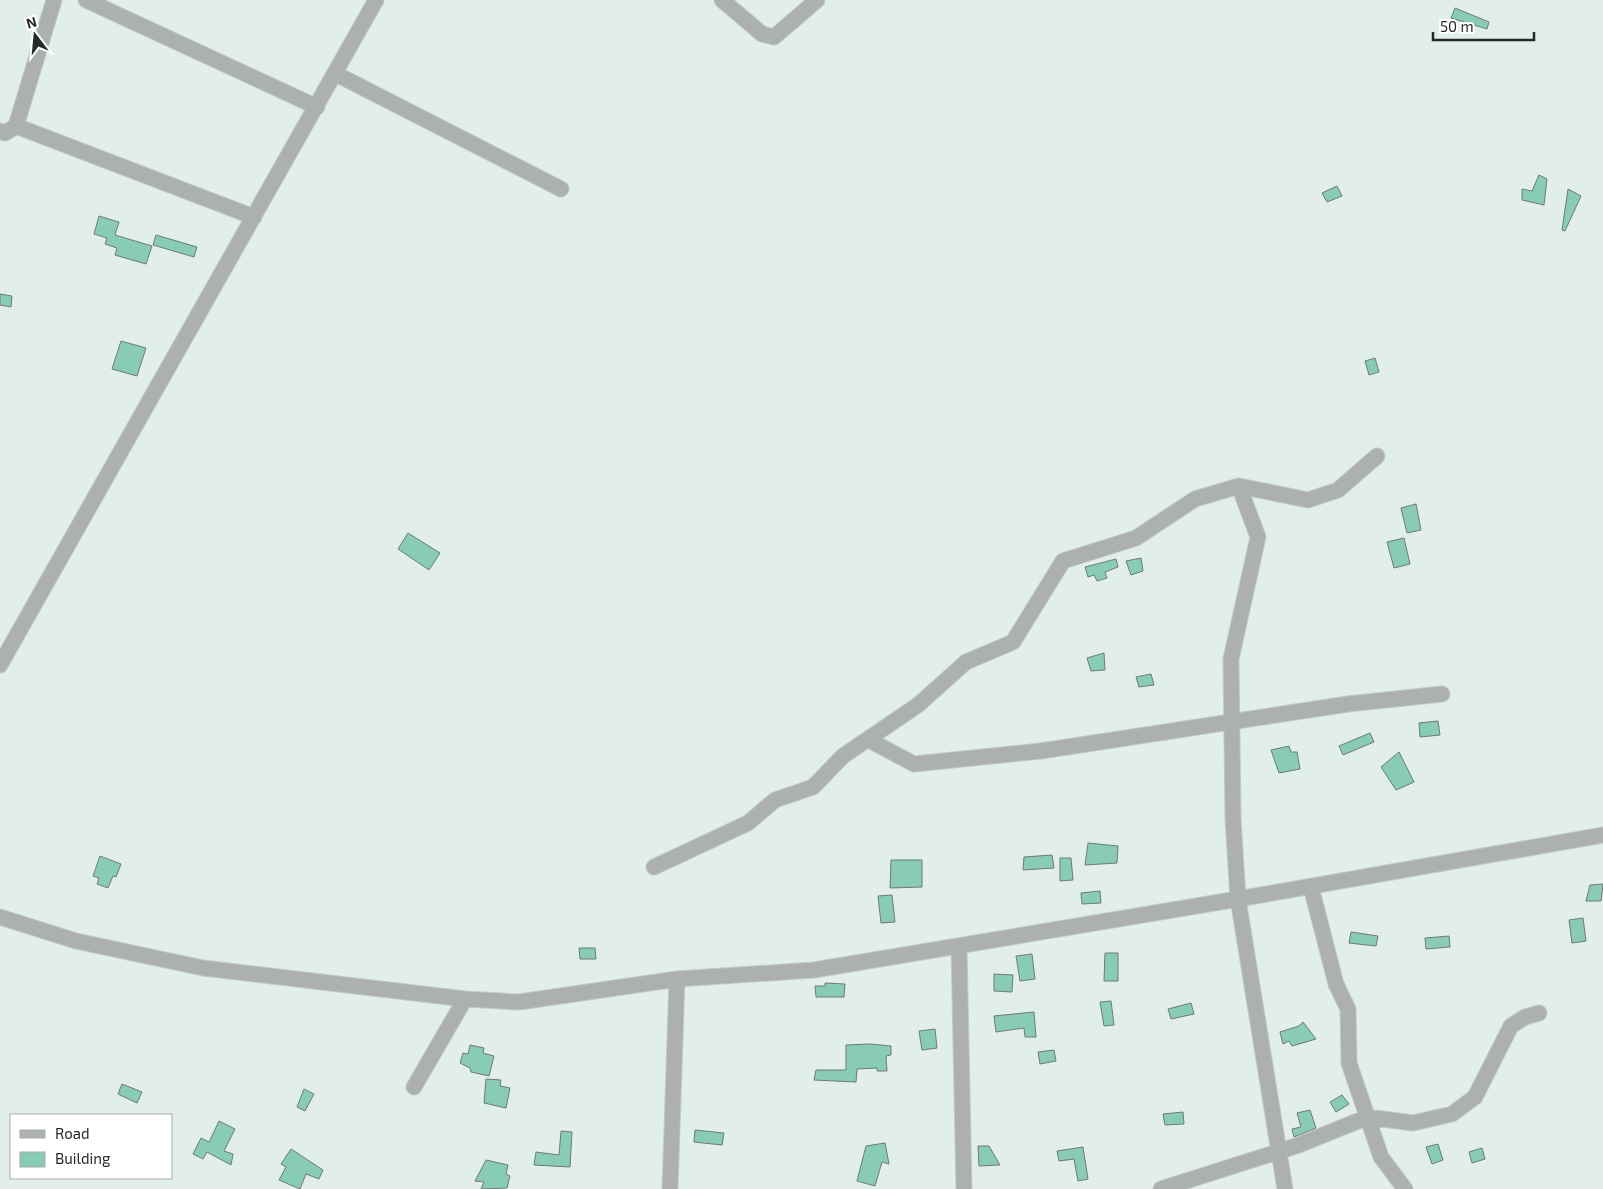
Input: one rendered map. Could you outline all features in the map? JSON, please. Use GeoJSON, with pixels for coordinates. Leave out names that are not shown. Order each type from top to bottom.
{"type":"FeatureCollection","features":[{"type":"Feature","properties":{"kind":"street"},"geometry":{"type":"LineString","coordinates":[[0,131],[4,133],[16,126],[54,0]]}},
{"type":"Feature","properties":{"kind":"street"},"geometry":{"type":"LineString","coordinates":[[86,0],[317,107]]}},
{"type":"Feature","properties":{"kind":"street"},"geometry":{"type":"LineString","coordinates":[[0,665],[336,74],[376,0]]}},
{"type":"Feature","properties":{"kind":"street"},"geometry":{"type":"LineString","coordinates":[[722,0],[762,34],[774,37],[817,0]]}},
{"type":"Feature","properties":{"kind":"street"},"geometry":{"type":"LineString","coordinates":[[336,74],[561,189]]}},
{"type":"Feature","properties":{"kind":"street"},"geometry":{"type":"LineString","coordinates":[[16,126],[254,217]]}},
{"type":"Feature","properties":{"kind":"street"},"geometry":{"type":"LineString","coordinates":[[654,867],[748,823],[775,800],[813,787],[843,756],[918,705],[966,662],[1013,642],[1062,561],[1136,538],[1195,499],[1240,486],[1308,500],[1338,490],[1377,456]]}},
{"type":"Feature","properties":{"kind":"street"},"geometry":{"type":"LineString","coordinates":[[1240,486],[1258,537],[1231,660],[1233,819],[1238,900],[1286,1189]]}},
{"type":"Feature","properties":{"kind":"street"},"geometry":{"type":"LineString","coordinates":[[869,740],[914,764],[1042,751],[1348,704],[1442,694]]}},
{"type":"Feature","properties":{"kind":"street"},"geometry":{"type":"LineString","coordinates":[[0,917],[76,941],[203,968],[465,1000],[519,1002],[677,979],[814,970],[1238,900],[1603,835]]}},
{"type":"Feature","properties":{"kind":"street"},"geometry":{"type":"LineString","coordinates":[[1311,887],[1336,984],[1348,1009],[1349,1063],[1381,1157],[1405,1189]]}},
{"type":"Feature","properties":{"kind":"street"},"geometry":{"type":"LineString","coordinates":[[959,947],[964,1189]]}},
{"type":"Feature","properties":{"kind":"street"},"geometry":{"type":"LineString","coordinates":[[670,1189],[677,979]]}},
{"type":"Feature","properties":{"kind":"street"},"geometry":{"type":"LineString","coordinates":[[414,1087],[465,1000]]}},
{"type":"Feature","properties":{"kind":"street"},"geometry":{"type":"LineString","coordinates":[[1161,1189],[1280,1151],[1368,1116],[1413,1123],[1452,1114],[1475,1097],[1511,1026],[1525,1017],[1539,1013]]}},
{"type":"Feature","properties":{"kind":"building"},"geometry":{"type":"Polygon","coordinates":[[[1455,8],[1489,22],[1487,29],[1451,18],[1455,8]]]}},
{"type":"Feature","properties":{"kind":"building"},"geometry":{"type":"Polygon","coordinates":[[[1539,175],[1547,179],[1544,205],[1522,200],[1522,189],[1532,191],[1539,175]]]}},
{"type":"Feature","properties":{"kind":"building"},"geometry":{"type":"Polygon","coordinates":[[[1337,186],[1342,196],[1327,202],[1322,193],[1337,186]]]}},
{"type":"Feature","properties":{"kind":"building"},"geometry":{"type":"Polygon","coordinates":[[[1568,189],[1581,196],[1565,231],[1562,230],[1568,189]]]}},
{"type":"Feature","properties":{"kind":"building"},"geometry":{"type":"Polygon","coordinates":[[[99,216],[119,222],[115,235],[152,246],[146,264],[115,255],[117,248],[105,244],[107,238],[94,234],[99,216]]]}},
{"type":"Feature","properties":{"kind":"building"},"geometry":{"type":"Polygon","coordinates":[[[156,235],[197,247],[194,257],[153,245],[156,235]]]}},
{"type":"Feature","properties":{"kind":"building"},"geometry":{"type":"Polygon","coordinates":[[[0,294],[12,296],[11,307],[0,305],[0,294]]]}},
{"type":"Feature","properties":{"kind":"building"},"geometry":{"type":"Polygon","coordinates":[[[121,341],[146,348],[137,376],[112,369],[121,341]]]}},
{"type":"Feature","properties":{"kind":"building"},"geometry":{"type":"Polygon","coordinates":[[[1375,358],[1379,372],[1369,375],[1365,361],[1375,358]]]}},
{"type":"Feature","properties":{"kind":"building"},"geometry":{"type":"Polygon","coordinates":[[[1416,504],[1421,530],[1407,533],[1401,508],[1416,504]]]}},
{"type":"Feature","properties":{"kind":"building"},"geometry":{"type":"Polygon","coordinates":[[[408,533],[440,553],[429,570],[398,549],[408,533]]]}},
{"type":"Feature","properties":{"kind":"building"},"geometry":{"type":"Polygon","coordinates":[[[1404,538],[1410,564],[1394,568],[1387,542],[1404,538]]]}},
{"type":"Feature","properties":{"kind":"building"},"geometry":{"type":"Polygon","coordinates":[[[1141,558],[1143,571],[1131,575],[1126,561],[1141,558]]]}},
{"type":"Feature","properties":{"kind":"building"},"geometry":{"type":"Polygon","coordinates":[[[1116,559],[1118,567],[1105,572],[1107,578],[1097,581],[1094,575],[1088,577],[1085,567],[1116,559]]]}},
{"type":"Feature","properties":{"kind":"building"},"geometry":{"type":"Polygon","coordinates":[[[1104,653],[1105,670],[1091,671],[1087,658],[1104,653]]]}},
{"type":"Feature","properties":{"kind":"building"},"geometry":{"type":"Polygon","coordinates":[[[1151,674],[1154,685],[1139,687],[1136,677],[1151,674]]]}},
{"type":"Feature","properties":{"kind":"building"},"geometry":{"type":"Polygon","coordinates":[[[1438,721],[1440,735],[1420,737],[1419,723],[1438,721]]]}},
{"type":"Feature","properties":{"kind":"building"},"geometry":{"type":"Polygon","coordinates":[[[1370,733],[1374,742],[1343,755],[1339,746],[1370,733]]]}},
{"type":"Feature","properties":{"kind":"building"},"geometry":{"type":"Polygon","coordinates":[[[1289,746],[1291,752],[1297,752],[1300,769],[1279,773],[1271,750],[1289,746]]]}},
{"type":"Feature","properties":{"kind":"building"},"geometry":{"type":"Polygon","coordinates":[[[1399,752],[1414,782],[1396,790],[1381,767],[1399,752]]]}},
{"type":"Feature","properties":{"kind":"building"},"geometry":{"type":"Polygon","coordinates":[[[1088,843],[1118,846],[1117,863],[1085,865],[1088,843]]]}},
{"type":"Feature","properties":{"kind":"building"},"geometry":{"type":"Polygon","coordinates":[[[1052,855],[1054,868],[1023,870],[1024,857],[1052,855]]]}},
{"type":"Feature","properties":{"kind":"building"},"geometry":{"type":"Polygon","coordinates":[[[100,856],[121,864],[116,877],[113,876],[108,888],[97,884],[99,878],[93,876],[100,856]]]}},
{"type":"Feature","properties":{"kind":"building"},"geometry":{"type":"Polygon","coordinates":[[[1060,858],[1071,858],[1073,880],[1060,881],[1060,858]]]}},
{"type":"Feature","properties":{"kind":"building"},"geometry":{"type":"Polygon","coordinates":[[[891,860],[922,860],[922,887],[890,888],[891,860]]]}},
{"type":"Feature","properties":{"kind":"building"},"geometry":{"type":"Polygon","coordinates":[[[1603,884],[1601,901],[1586,901],[1590,885],[1603,884]]]}},
{"type":"Feature","properties":{"kind":"building"},"geometry":{"type":"Polygon","coordinates":[[[1100,891],[1101,903],[1082,904],[1081,893],[1100,891]]]}},
{"type":"Feature","properties":{"kind":"building"},"geometry":{"type":"Polygon","coordinates":[[[892,895],[895,922],[881,923],[878,896],[892,895]]]}},
{"type":"Feature","properties":{"kind":"building"},"geometry":{"type":"Polygon","coordinates":[[[1583,918],[1586,941],[1572,943],[1569,920],[1583,918]]]}},
{"type":"Feature","properties":{"kind":"building"},"geometry":{"type":"Polygon","coordinates":[[[1351,932],[1378,936],[1376,946],[1349,943],[1351,932]]]}},
{"type":"Feature","properties":{"kind":"building"},"geometry":{"type":"Polygon","coordinates":[[[1449,936],[1450,947],[1426,949],[1425,938],[1449,936]]]}},
{"type":"Feature","properties":{"kind":"building"},"geometry":{"type":"Polygon","coordinates":[[[579,948],[595,948],[596,959],[580,959],[579,948]]]}},
{"type":"Feature","properties":{"kind":"building"},"geometry":{"type":"Polygon","coordinates":[[[1105,953],[1118,953],[1118,981],[1104,981],[1105,953]]]}},
{"type":"Feature","properties":{"kind":"building"},"geometry":{"type":"Polygon","coordinates":[[[1032,954],[1035,979],[1020,981],[1016,956],[1032,954]]]}},
{"type":"Feature","properties":{"kind":"building"},"geometry":{"type":"Polygon","coordinates":[[[994,974],[1013,975],[1012,992],[994,991],[994,974]]]}},
{"type":"Feature","properties":{"kind":"building"},"geometry":{"type":"Polygon","coordinates":[[[825,983],[845,984],[844,997],[816,997],[815,986],[825,986],[825,983]]]}},
{"type":"Feature","properties":{"kind":"building"},"geometry":{"type":"Polygon","coordinates":[[[1111,1001],[1114,1025],[1104,1026],[1100,1002],[1111,1001]]]}},
{"type":"Feature","properties":{"kind":"building"},"geometry":{"type":"Polygon","coordinates":[[[1191,1003],[1194,1014],[1171,1019],[1168,1009],[1191,1003]]]}},
{"type":"Feature","properties":{"kind":"building"},"geometry":{"type":"Polygon","coordinates":[[[1034,1012],[1036,1037],[1025,1037],[1024,1028],[996,1032],[994,1016],[1034,1012]]]}},
{"type":"Feature","properties":{"kind":"building"},"geometry":{"type":"Polygon","coordinates":[[[1303,1022],[1316,1039],[1292,1046],[1289,1041],[1283,1044],[1280,1032],[1299,1026],[1303,1022]]]}},
{"type":"Feature","properties":{"kind":"building"},"geometry":{"type":"Polygon","coordinates":[[[935,1029],[937,1048],[922,1050],[919,1031],[935,1029]]]}},
{"type":"Feature","properties":{"kind":"building"},"geometry":{"type":"Polygon","coordinates":[[[870,1044],[891,1046],[891,1055],[886,1056],[887,1071],[877,1071],[877,1068],[857,1069],[856,1082],[814,1080],[816,1070],[846,1070],[846,1045],[870,1044]]]}},
{"type":"Feature","properties":{"kind":"building"},"geometry":{"type":"Polygon","coordinates":[[[470,1045],[484,1048],[483,1053],[494,1056],[489,1076],[471,1072],[470,1068],[460,1063],[463,1053],[468,1054],[470,1045]]]}},
{"type":"Feature","properties":{"kind":"building"},"geometry":{"type":"Polygon","coordinates":[[[1054,1050],[1056,1061],[1040,1064],[1038,1052],[1054,1050]]]}},
{"type":"Feature","properties":{"kind":"building"},"geometry":{"type":"Polygon","coordinates":[[[486,1079],[501,1080],[500,1086],[510,1088],[506,1108],[484,1103],[486,1079]]]}},
{"type":"Feature","properties":{"kind":"building"},"geometry":{"type":"Polygon","coordinates":[[[122,1084],[142,1092],[137,1103],[118,1094],[122,1084]]]}},
{"type":"Feature","properties":{"kind":"building"},"geometry":{"type":"Polygon","coordinates":[[[304,1089],[314,1094],[305,1111],[297,1107],[304,1089]]]}},
{"type":"Feature","properties":{"kind":"building"},"geometry":{"type":"Polygon","coordinates":[[[1342,1095],[1349,1104],[1336,1112],[1330,1102],[1342,1095]]]}},
{"type":"Feature","properties":{"kind":"building"},"geometry":{"type":"Polygon","coordinates":[[[1310,1110],[1316,1128],[1294,1137],[1292,1129],[1301,1127],[1297,1113],[1310,1110]]]}},
{"type":"Feature","properties":{"kind":"building"},"geometry":{"type":"Polygon","coordinates":[[[1183,1112],[1184,1124],[1165,1125],[1163,1114],[1183,1112]]]}},
{"type":"Feature","properties":{"kind":"building"},"geometry":{"type":"Polygon","coordinates":[[[219,1121],[235,1129],[224,1151],[233,1154],[231,1165],[207,1152],[203,1159],[193,1154],[201,1138],[209,1142],[219,1121]]]}},
{"type":"Feature","properties":{"kind":"building"},"geometry":{"type":"Polygon","coordinates":[[[695,1130],[724,1133],[722,1145],[694,1142],[695,1130]]]}},
{"type":"Feature","properties":{"kind":"building"},"geometry":{"type":"Polygon","coordinates":[[[561,1131],[572,1132],[570,1167],[534,1165],[536,1152],[559,1155],[561,1131]]]}},
{"type":"Feature","properties":{"kind":"building"},"geometry":{"type":"Polygon","coordinates":[[[885,1143],[889,1164],[882,1162],[875,1186],[857,1181],[866,1146],[885,1143]]]}},
{"type":"Feature","properties":{"kind":"building"},"geometry":{"type":"Polygon","coordinates":[[[1438,1144],[1443,1160],[1432,1164],[1426,1147],[1438,1144]]]}},
{"type":"Feature","properties":{"kind":"building"},"geometry":{"type":"Polygon","coordinates":[[[978,1146],[989,1146],[1000,1165],[979,1166],[978,1146]]]}},
{"type":"Feature","properties":{"kind":"building"},"geometry":{"type":"Polygon","coordinates":[[[1083,1147],[1088,1179],[1078,1181],[1074,1159],[1059,1161],[1057,1151],[1083,1147]]]}},
{"type":"Feature","properties":{"kind":"building"},"geometry":{"type":"Polygon","coordinates":[[[1482,1148],[1485,1159],[1472,1163],[1469,1152],[1482,1148]]]}},
{"type":"Feature","properties":{"kind":"building"},"geometry":{"type":"Polygon","coordinates":[[[291,1149],[323,1170],[319,1179],[306,1174],[300,1189],[279,1180],[286,1167],[281,1164],[291,1149]]]}},
{"type":"Feature","properties":{"kind":"building"},"geometry":{"type":"Polygon","coordinates":[[[486,1160],[508,1165],[506,1174],[510,1176],[507,1188],[481,1189],[484,1182],[475,1181],[486,1160]]]}}]}
